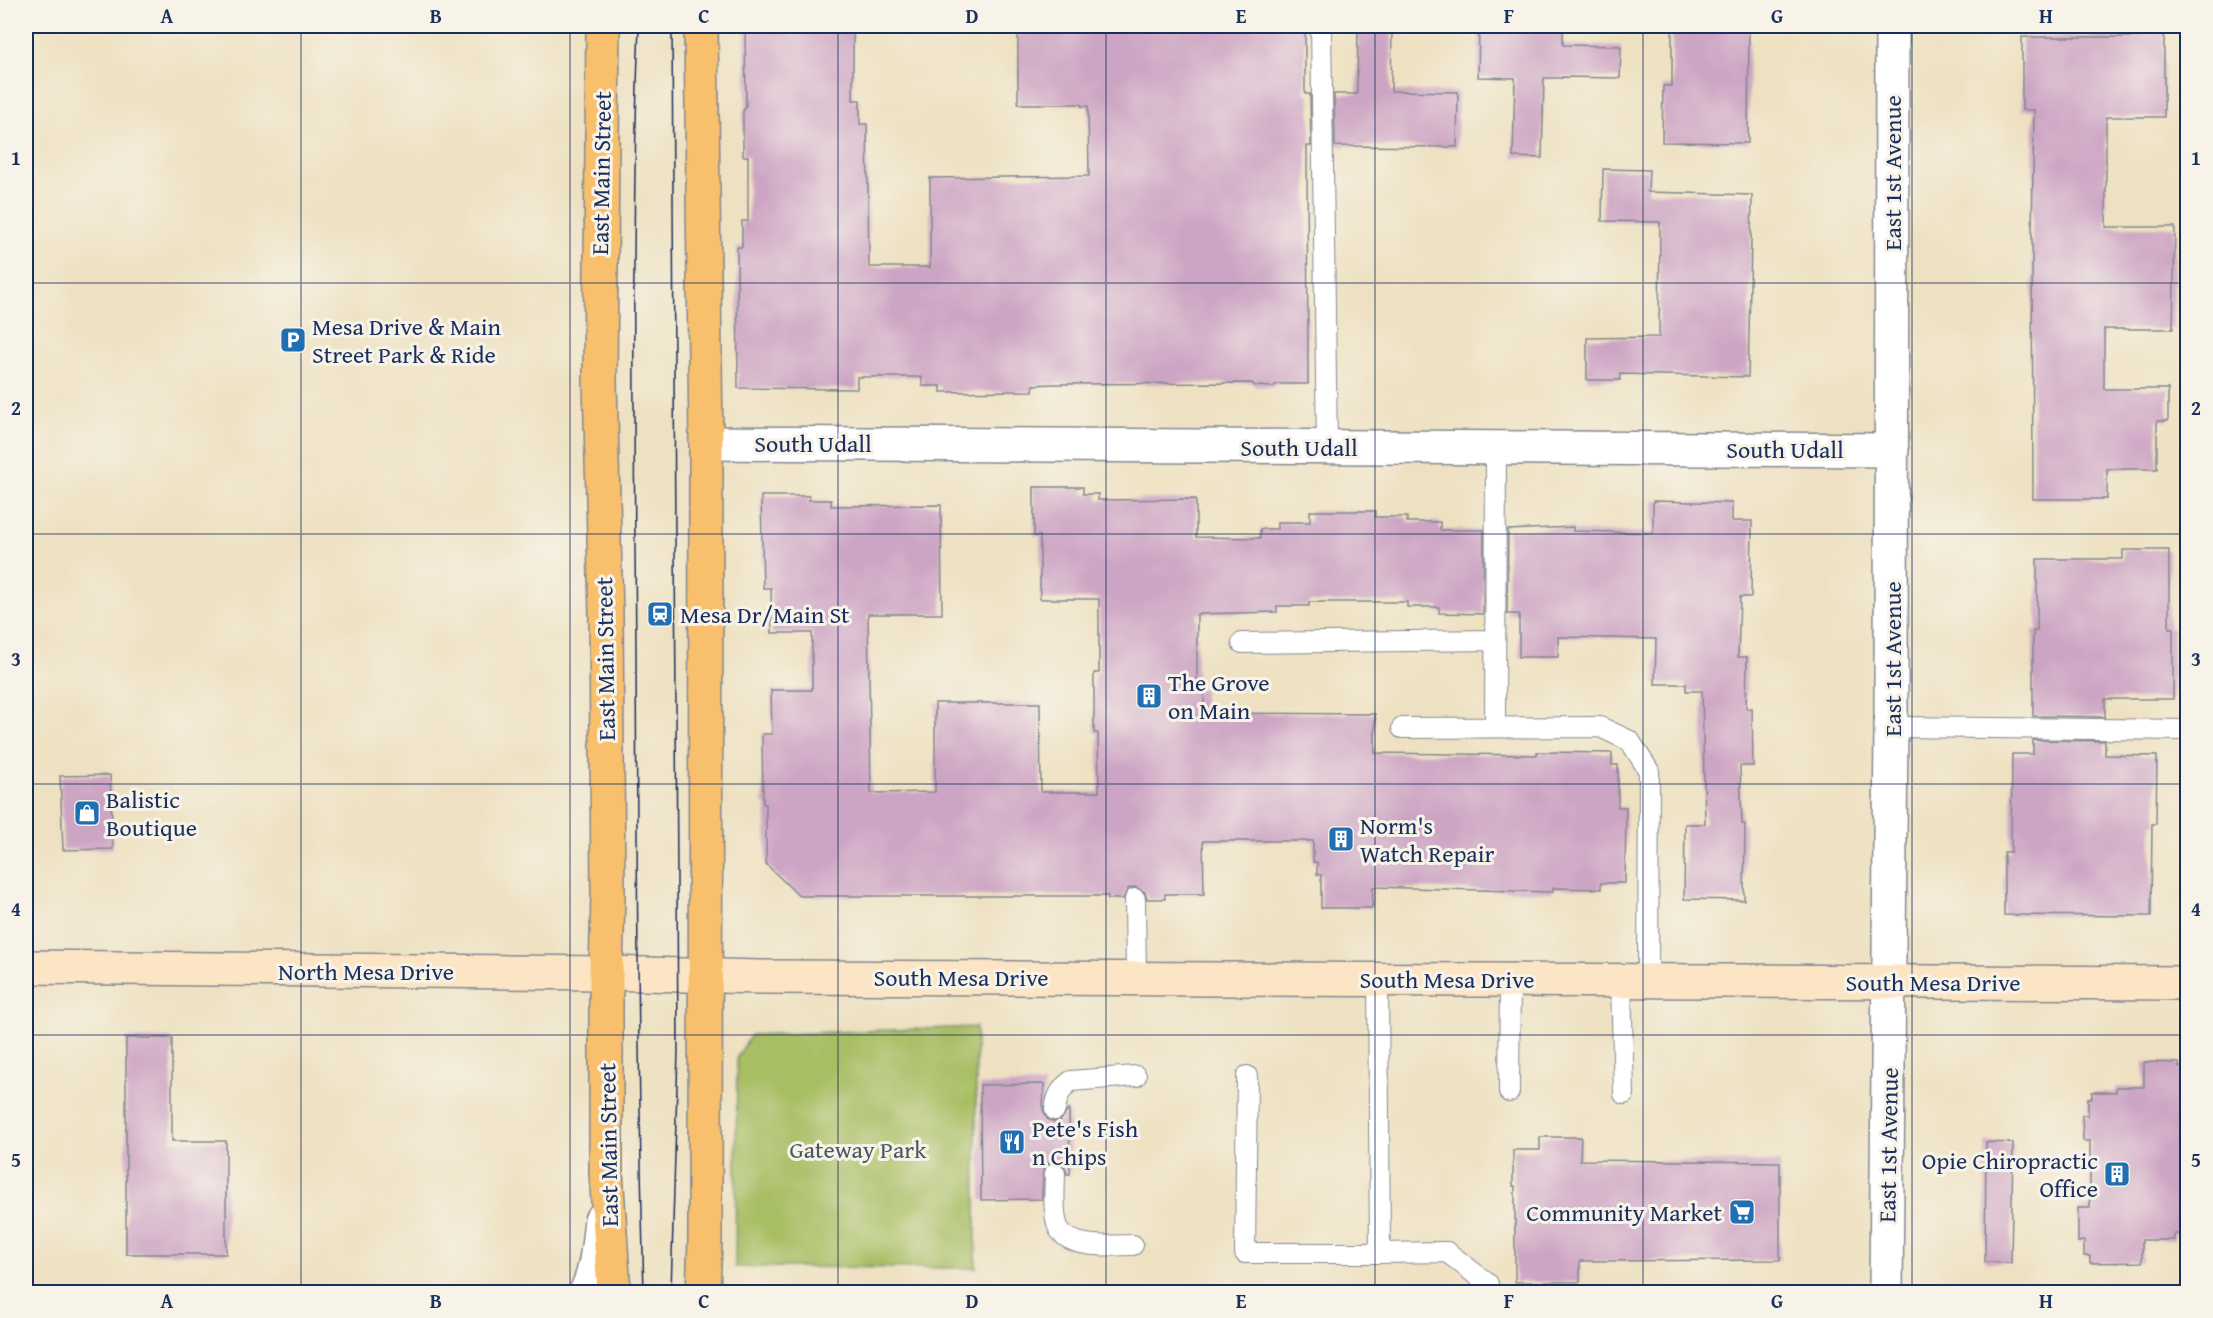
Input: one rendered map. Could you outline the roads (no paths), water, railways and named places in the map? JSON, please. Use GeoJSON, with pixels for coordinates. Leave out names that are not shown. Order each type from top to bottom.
{"type":"FeatureCollection","features":[{"type":"Feature","properties":{"kind":"main road","name":"East Main Street"},"geometry":{"type":"LineString","coordinates":[[603,26],[600,391],[606,627],[608,894],[606,1171],[614,1293]]}},
{"type":"Feature","properties":{"kind":"main road"},"geometry":{"type":"LineString","coordinates":[[701,26],[706,443],[706,976],[703,1293]]}},
{"type":"Feature","properties":{"kind":"main road","name":"North Mesa Drive"},"geometry":{"type":"LineString","coordinates":[[26,967],[706,976]]}},
{"type":"Feature","properties":{"kind":"main road","name":"South Mesa Drive"},"geometry":{"type":"LineString","coordinates":[[706,976],[2187,983]]}},
{"type":"Feature","properties":{"kind":"street","name":"East 1st Avenue"},"geometry":{"type":"LineString","coordinates":[[1886,1293],[1890,981],[1892,26]]}},
{"type":"Feature","properties":{"kind":"street","name":"South Udall"},"geometry":{"type":"LineString","coordinates":[[706,443],[1892,450]]}},
{"type":"Feature","properties":{"kind":"street"},"geometry":{"type":"LineString","coordinates":[[586,1293],[593,1278],[597,1257],[606,1171]]}},
{"type":"Feature","properties":{"kind":"lane"},"geometry":{"type":"LineString","coordinates":[[1322,26],[1327,447]]}},
{"type":"Feature","properties":{"kind":"lane"},"geometry":{"type":"LineString","coordinates":[[1495,727],[1496,449]]}},
{"type":"Feature","properties":{"kind":"lane"},"geometry":{"type":"LineString","coordinates":[[1242,643],[1495,640]]}},
{"type":"Feature","properties":{"kind":"lane"},"geometry":{"type":"LineString","coordinates":[[1402,728],[1600,727],[1630,741],[1649,771],[1624,1094]]}},
{"type":"Feature","properties":{"kind":"lane"},"geometry":{"type":"LineString","coordinates":[[1891,727],[2187,730]]}},
{"type":"Feature","properties":{"kind":"lane"},"geometry":{"type":"LineString","coordinates":[[1135,898],[1136,978]]}},
{"type":"Feature","properties":{"kind":"lane"},"geometry":{"type":"LineString","coordinates":[[1378,979],[1380,1253]]}},
{"type":"Feature","properties":{"kind":"lane"},"geometry":{"type":"LineString","coordinates":[[1509,1092],[1510,980]]}},
{"type":"Feature","properties":{"kind":"lane"},"geometry":{"type":"LineString","coordinates":[[1055,1110],[1057,1098],[1063,1087],[1071,1081],[1136,1076]]}},
{"type":"Feature","properties":{"kind":"lane"},"geometry":{"type":"LineString","coordinates":[[1247,1076],[1245,1253],[1447,1251],[1488,1284]]}},
{"type":"Feature","properties":{"kind":"lane"},"geometry":{"type":"LineString","coordinates":[[1055,1173],[1059,1229],[1073,1241],[1096,1245],[1133,1245]]}},
{"type":"Feature","properties":{"kind":"tram line"},"geometry":{"type":"LineString","coordinates":[[639,26],[635,181],[634,415],[638,971],[644,1292]]}},
{"type":"Feature","properties":{"kind":"tram line"},"geometry":{"type":"LineString","coordinates":[[671,1292],[678,1051],[672,26]]}},
{"type":"Feature","properties":{"kind":"place","name":"Mesa Drive & Main Street Park & Ride"},"geometry":{"type":"Point","coordinates":[293,340]}},
{"type":"Feature","properties":{"kind":"place","name":"Mesa Dr/Main St"},"geometry":{"type":"Point","coordinates":[660,614]}},
{"type":"Feature","properties":{"kind":"place","name":"The Grove on Main"},"geometry":{"type":"Point","coordinates":[1149,696]}},
{"type":"Feature","properties":{"kind":"place","name":"Balistic Boutique"},"geometry":{"type":"Point","coordinates":[87,813]}},
{"type":"Feature","properties":{"kind":"place","name":"Norm's Watch Repair"},"geometry":{"type":"Point","coordinates":[1341,839]}},
{"type":"Feature","properties":{"kind":"place","name":"Pete's Fish n Chips"},"geometry":{"type":"Point","coordinates":[1012,1142]}},
{"type":"Feature","properties":{"kind":"place","name":"Opie Chiropractic Office"},"geometry":{"type":"Point","coordinates":[2117,1174]}},
{"type":"Feature","properties":{"kind":"place","name":"Community Market"},"geometry":{"type":"Point","coordinates":[1742,1212]}},
{"type":"Feature","properties":{"kind":"park label","name":"Gateway Park"},"geometry":{"type":"Point","coordinates":[858,1149]}}]}
